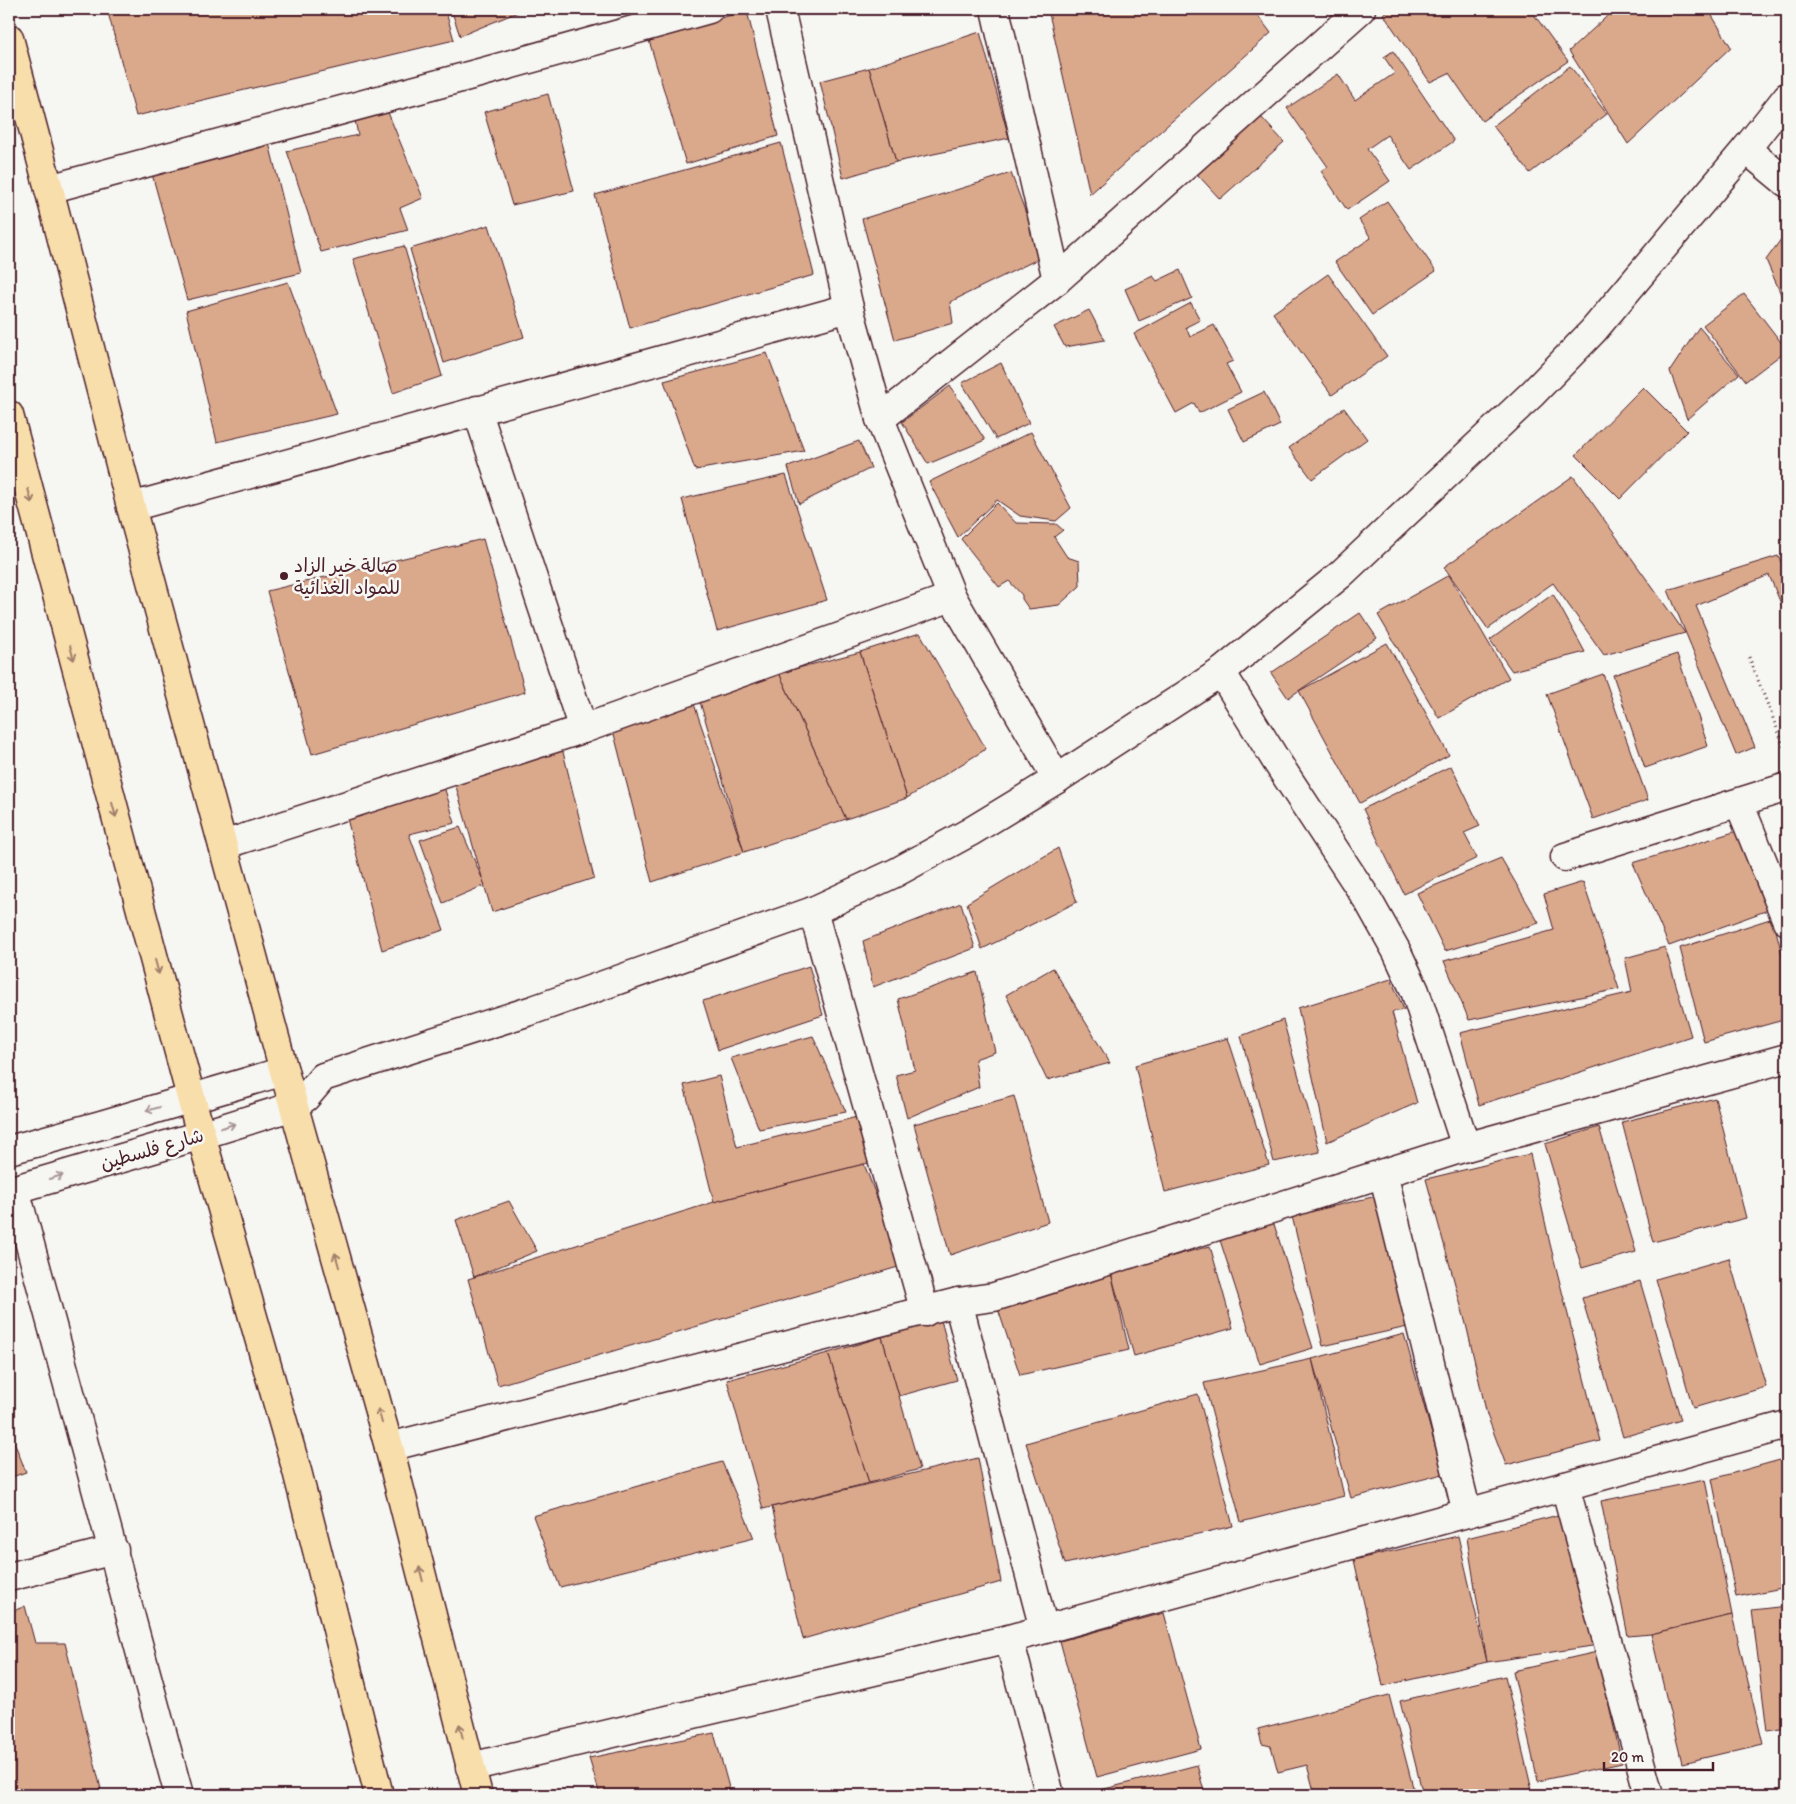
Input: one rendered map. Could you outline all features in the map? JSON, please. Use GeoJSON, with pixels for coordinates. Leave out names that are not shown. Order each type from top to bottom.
{"type":"FeatureCollection","features":[{"type":"Feature","properties":{"kind":"main road"},"geometry":{"type":"LineString","coordinates":[[9,38],[131,507],[389,1447],[478,1795]]}},
{"type":"Feature","properties":{"kind":"main road"},"geometry":{"type":"LineString","coordinates":[[9,415],[201,1135],[297,1471],[379,1795]]}},
{"type":"Feature","properties":{"kind":"street"},"geometry":{"type":"LineString","coordinates":[[49,189],[709,9]]}},
{"type":"Feature","properties":{"kind":"street"},"geometry":{"type":"LineString","coordinates":[[780,9],[849,308],[880,419],[952,597],[1057,779]]}},
{"type":"Feature","properties":{"kind":"street"},"geometry":{"type":"LineString","coordinates":[[995,9],[1057,280]]}},
{"type":"Feature","properties":{"kind":"street"},"geometry":{"type":"LineString","coordinates":[[880,419],[1057,280],[1361,9]]}},
{"type":"Feature","properties":{"kind":"street"},"geometry":{"type":"LineString","coordinates":[[294,1106],[306,1097],[323,1077],[533,1010],[813,912],[895,873],[970,832],[1057,779],[1221,672],[1340,575],[1532,394],[1593,331],[1746,149],[1787,96]]}},
{"type":"Feature","properties":{"kind":"street"},"geometry":{"type":"LineString","coordinates":[[1746,149],[1787,183]]}},
{"type":"Feature","properties":{"kind":"street"},"geometry":{"type":"LineString","coordinates":[[131,507],[849,308]]}},
{"type":"Feature","properties":{"kind":"street"},"geometry":{"type":"LineString","coordinates":[[477,410],[584,729]]}},
{"type":"Feature","properties":{"kind":"street"},"geometry":{"type":"LineString","coordinates":[[223,845],[584,729],[952,597]]}},
{"type":"Feature","properties":{"kind":"street"},"geometry":{"type":"LineString","coordinates":[[1221,672],[1277,762],[1369,902],[1397,952],[1415,990],[1466,1147]]}},
{"type":"Feature","properties":{"kind":"street"},"geometry":{"type":"LineString","coordinates":[[1566,857],[1787,787]]}},
{"type":"Feature","properties":{"kind":"street"},"geometry":{"type":"LineString","coordinates":[[1739,803],[1787,921]]}},
{"type":"Feature","properties":{"kind":"street"},"geometry":{"type":"LineString","coordinates":[[813,912],[925,1312]]}},
{"type":"Feature","properties":{"kind":"street"},"geometry":{"type":"LineString","coordinates":[[389,1447],[925,1312],[958,1302],[994,1297],[1466,1147],[1787,1058]]}},
{"type":"Feature","properties":{"kind":"street"},"geometry":{"type":"LineString","coordinates":[[284,1070],[305,1072],[323,1077]]}},
{"type":"Feature","properties":{"kind":"street","name":"شارع فلسطين"},"geometry":{"type":"LineString","coordinates":[[9,1150],[284,1070]]}},
{"type":"Feature","properties":{"kind":"street","name":"شارع فلسطين"},"geometry":{"type":"LineString","coordinates":[[12,1190],[294,1106]]}},
{"type":"Feature","properties":{"kind":"street"},"geometry":{"type":"LineString","coordinates":[[1383,1173],[1467,1513]]}},
{"type":"Feature","properties":{"kind":"street"},"geometry":{"type":"LineString","coordinates":[[12,1190],[114,1550],[179,1795]]}},
{"type":"Feature","properties":{"kind":"street"},"geometry":{"type":"LineString","coordinates":[[958,1302],[1044,1629]]}},
{"type":"Feature","properties":{"kind":"street"},"geometry":{"type":"LineString","coordinates":[[470,1767],[1010,1640],[1044,1629],[1787,1425]]}},
{"type":"Feature","properties":{"kind":"street"},"geometry":{"type":"LineString","coordinates":[[1565,1486],[1649,1795]]}},
{"type":"Feature","properties":{"kind":"street"},"geometry":{"type":"LineString","coordinates":[[9,1577],[114,1550]]}},
{"type":"Feature","properties":{"kind":"street"},"geometry":{"type":"LineString","coordinates":[[1010,1640],[1050,1795]]}},
{"type":"Feature","properties":{"kind":"path"},"geometry":{"type":"LineString","coordinates":[[1749,656],[1787,755]]}},
{"type":"Feature","properties":{"kind":"building"},"geometry":{"type":"Polygon","coordinates":[[[107,9],[445,9],[454,40],[136,116],[107,9]]]}},
{"type":"Feature","properties":{"kind":"building"},"geometry":{"type":"Polygon","coordinates":[[[451,9],[525,9],[460,36],[451,9]]]}},
{"type":"Feature","properties":{"kind":"building"},"geometry":{"type":"Polygon","coordinates":[[[1048,9],[1253,9],[1271,33],[1090,194],[1048,9]]]}},
{"type":"Feature","properties":{"kind":"building"},"geometry":{"type":"Polygon","coordinates":[[[1389,9],[1530,9],[1568,61],[1482,121],[1449,73],[1430,82],[1383,14],[1389,9]]]}},
{"type":"Feature","properties":{"kind":"building"},"geometry":{"type":"Polygon","coordinates":[[[1615,9],[1708,9],[1731,47],[1628,144],[1569,51],[1615,9]]]}},
{"type":"Feature","properties":{"kind":"building"},"geometry":{"type":"Polygon","coordinates":[[[747,11],[778,136],[686,164],[648,37],[747,11]]]}},
{"type":"Feature","properties":{"kind":"building"},"geometry":{"type":"Polygon","coordinates":[[[980,32],[1009,138],[896,162],[869,68],[980,32]]]}},
{"type":"Feature","properties":{"kind":"building"},"geometry":{"type":"Polygon","coordinates":[[[1393,51],[1454,141],[1411,170],[1387,135],[1367,149],[1390,181],[1347,210],[1321,171],[1328,167],[1287,108],[1338,74],[1355,100],[1395,73],[1384,57],[1393,51]]]}},
{"type":"Feature","properties":{"kind":"building"},"geometry":{"type":"Polygon","coordinates":[[[1570,66],[1607,114],[1530,173],[1493,126],[1570,66]]]}},
{"type":"Feature","properties":{"kind":"building"},"geometry":{"type":"Polygon","coordinates":[[[869,68],[896,162],[843,178],[820,81],[869,68]]]}},
{"type":"Feature","properties":{"kind":"building"},"geometry":{"type":"Polygon","coordinates":[[[548,94],[574,191],[512,205],[484,112],[548,94]]]}},
{"type":"Feature","properties":{"kind":"building"},"geometry":{"type":"Polygon","coordinates":[[[387,110],[423,198],[400,208],[408,230],[321,252],[287,151],[358,135],[355,120],[387,110]]]}},
{"type":"Feature","properties":{"kind":"building"},"geometry":{"type":"Polygon","coordinates":[[[1261,117],[1284,142],[1220,199],[1197,174],[1261,117]]]}},
{"type":"Feature","properties":{"kind":"building"},"geometry":{"type":"Polygon","coordinates":[[[268,139],[301,273],[187,300],[152,174],[268,139]]]}},
{"type":"Feature","properties":{"kind":"building"},"geometry":{"type":"Polygon","coordinates":[[[781,143],[814,275],[630,328],[595,195],[781,143]]]}},
{"type":"Feature","properties":{"kind":"building"},"geometry":{"type":"Polygon","coordinates":[[[1011,173],[1042,257],[950,302],[953,323],[895,340],[862,219],[1011,173]]]}},
{"type":"Feature","properties":{"kind":"building"},"geometry":{"type":"Polygon","coordinates":[[[1387,201],[1436,271],[1372,315],[1335,262],[1371,238],[1359,220],[1387,201]]]}},
{"type":"Feature","properties":{"kind":"building"},"geometry":{"type":"Polygon","coordinates":[[[489,225],[524,337],[444,363],[410,249],[489,225]]]}},
{"type":"Feature","properties":{"kind":"building"},"geometry":{"type":"Polygon","coordinates":[[[1787,231],[1787,308],[1766,260],[1787,231]]]}},
{"type":"Feature","properties":{"kind":"building"},"geometry":{"type":"Polygon","coordinates":[[[404,246],[442,376],[393,393],[353,259],[404,246]]]}},
{"type":"Feature","properties":{"kind":"building"},"geometry":{"type":"Polygon","coordinates":[[[1180,270],[1192,298],[1139,321],[1125,289],[1153,276],[1157,281],[1180,270]]]}},
{"type":"Feature","properties":{"kind":"building"},"geometry":{"type":"Polygon","coordinates":[[[1328,274],[1387,356],[1332,395],[1273,313],[1328,274]]]}},
{"type":"Feature","properties":{"kind":"building"},"geometry":{"type":"Polygon","coordinates":[[[288,282],[337,414],[217,442],[186,311],[288,282]]]}},
{"type":"Feature","properties":{"kind":"building"},"geometry":{"type":"Polygon","coordinates":[[[1744,294],[1787,350],[1746,381],[1703,325],[1744,294]]]}},
{"type":"Feature","properties":{"kind":"building"},"geometry":{"type":"Polygon","coordinates":[[[1191,303],[1200,320],[1186,327],[1190,337],[1214,325],[1233,361],[1226,364],[1241,392],[1199,413],[1194,403],[1176,413],[1134,334],[1191,303]]]}},
{"type":"Feature","properties":{"kind":"building"},"geometry":{"type":"Polygon","coordinates":[[[1089,310],[1105,340],[1065,347],[1054,327],[1089,310]]]}},
{"type":"Feature","properties":{"kind":"building"},"geometry":{"type":"Polygon","coordinates":[[[1699,327],[1739,374],[1687,419],[1670,371],[1699,327]]]}},
{"type":"Feature","properties":{"kind":"building"},"geometry":{"type":"Polygon","coordinates":[[[767,353],[804,451],[695,470],[664,381],[767,353]]]}},
{"type":"Feature","properties":{"kind":"building"},"geometry":{"type":"Polygon","coordinates":[[[1001,363],[1029,423],[996,439],[962,383],[1001,363]]]}},
{"type":"Feature","properties":{"kind":"building"},"geometry":{"type":"Polygon","coordinates":[[[950,386],[985,440],[928,464],[902,422],[950,386]]]}},
{"type":"Feature","properties":{"kind":"building"},"geometry":{"type":"Polygon","coordinates":[[[1643,387],[1687,431],[1620,499],[1576,455],[1643,387]]]}},
{"type":"Feature","properties":{"kind":"building"},"geometry":{"type":"Polygon","coordinates":[[[1264,392],[1280,425],[1244,442],[1228,409],[1264,392]]]}},
{"type":"Feature","properties":{"kind":"building"},"geometry":{"type":"Polygon","coordinates":[[[1344,408],[1367,439],[1312,479],[1289,448],[1344,408]]]}},
{"type":"Feature","properties":{"kind":"building"},"geometry":{"type":"Polygon","coordinates":[[[1031,432],[1071,508],[1056,521],[1020,516],[997,500],[958,537],[929,482],[1031,432]]]}},
{"type":"Feature","properties":{"kind":"building"},"geometry":{"type":"Polygon","coordinates":[[[859,441],[871,468],[799,504],[788,467],[859,441]]]}},
{"type":"Feature","properties":{"kind":"building"},"geometry":{"type":"Polygon","coordinates":[[[786,475],[827,600],[717,631],[682,499],[786,475]]]}},
{"type":"Feature","properties":{"kind":"building"},"geometry":{"type":"Polygon","coordinates":[[[1573,476],[1685,633],[1604,655],[1553,583],[1488,629],[1444,567],[1573,476]]]}},
{"type":"Feature","properties":{"kind":"building"},"geometry":{"type":"Polygon","coordinates":[[[997,503],[1016,523],[1056,524],[1063,530],[1054,537],[1067,557],[1079,561],[1080,586],[1059,605],[1029,609],[1022,599],[1022,595],[1009,581],[999,587],[961,539],[997,503]]]}},
{"type":"Feature","properties":{"kind":"building"},"geometry":{"type":"Polygon","coordinates":[[[483,539],[525,692],[312,754],[267,591],[483,539]]]}},
{"type":"Feature","properties":{"kind":"building"},"geometry":{"type":"Polygon","coordinates":[[[1778,556],[1787,574],[1787,618],[1769,575],[1696,606],[1755,747],[1736,755],[1668,590],[1778,556]]]}},
{"type":"Feature","properties":{"kind":"building"},"geometry":{"type":"Polygon","coordinates":[[[1449,575],[1509,678],[1439,718],[1378,615],[1449,575]]]}},
{"type":"Feature","properties":{"kind":"building"},"geometry":{"type":"Polygon","coordinates":[[[1553,594],[1585,652],[1512,671],[1490,640],[1553,594]]]}},
{"type":"Feature","properties":{"kind":"building"},"geometry":{"type":"Polygon","coordinates":[[[1360,613],[1377,638],[1288,698],[1271,673],[1360,613]]]}},
{"type":"Feature","properties":{"kind":"building"},"geometry":{"type":"Polygon","coordinates":[[[920,633],[986,749],[907,798],[860,652],[920,633]]]}},
{"type":"Feature","properties":{"kind":"building"},"geometry":{"type":"Polygon","coordinates":[[[1387,643],[1449,755],[1360,803],[1299,691],[1387,643]]]}},
{"type":"Feature","properties":{"kind":"building"},"geometry":{"type":"Polygon","coordinates":[[[860,652],[907,798],[846,819],[779,673],[860,652]]]}},
{"type":"Feature","properties":{"kind":"building"},"geometry":{"type":"Polygon","coordinates":[[[1677,654],[1708,746],[1645,768],[1613,675],[1677,654]]]}},
{"type":"Feature","properties":{"kind":"building"},"geometry":{"type":"Polygon","coordinates":[[[779,673],[846,819],[744,852],[698,695],[779,673]]]}},
{"type":"Feature","properties":{"kind":"building"},"geometry":{"type":"Polygon","coordinates":[[[1603,674],[1648,800],[1593,819],[1547,694],[1603,674]]]}},
{"type":"Feature","properties":{"kind":"building"},"geometry":{"type":"Polygon","coordinates":[[[693,701],[744,852],[652,882],[613,730],[693,701]]]}},
{"type":"Feature","properties":{"kind":"building"},"geometry":{"type":"Polygon","coordinates":[[[562,748],[594,878],[492,912],[455,783],[562,748]]]}},
{"type":"Feature","properties":{"kind":"building"},"geometry":{"type":"Polygon","coordinates":[[[1451,766],[1480,826],[1464,833],[1477,858],[1404,894],[1363,809],[1451,766]]]}},
{"type":"Feature","properties":{"kind":"building"},"geometry":{"type":"Polygon","coordinates":[[[443,783],[455,823],[409,834],[444,930],[382,950],[346,815],[443,783]]]}},
{"type":"Feature","properties":{"kind":"building"},"geometry":{"type":"Polygon","coordinates":[[[460,827],[485,885],[443,903],[420,840],[460,827]]]}},
{"type":"Feature","properties":{"kind":"building"},"geometry":{"type":"Polygon","coordinates":[[[1737,831],[1768,910],[1669,946],[1633,863],[1737,831]]]}},
{"type":"Feature","properties":{"kind":"building"},"geometry":{"type":"Polygon","coordinates":[[[1058,848],[1077,902],[982,949],[967,903],[1058,848]]]}},
{"type":"Feature","properties":{"kind":"building"},"geometry":{"type":"Polygon","coordinates":[[[1501,858],[1539,923],[1445,951],[1417,893],[1501,858]]]}},
{"type":"Feature","properties":{"kind":"building"},"geometry":{"type":"Polygon","coordinates":[[[1583,882],[1619,989],[1469,1020],[1444,961],[1554,930],[1544,894],[1583,882]]]}},
{"type":"Feature","properties":{"kind":"building"},"geometry":{"type":"Polygon","coordinates":[[[961,903],[975,948],[873,987],[863,941],[961,903]]]}},
{"type":"Feature","properties":{"kind":"building"},"geometry":{"type":"Polygon","coordinates":[[[1773,918],[1787,975],[1787,1019],[1704,1042],[1680,948],[1773,918]]]}},
{"type":"Feature","properties":{"kind":"building"},"geometry":{"type":"Polygon","coordinates":[[[1665,947],[1691,1036],[1479,1105],[1460,1033],[1632,992],[1625,958],[1665,947]]]}},
{"type":"Feature","properties":{"kind":"building"},"geometry":{"type":"Polygon","coordinates":[[[809,966],[823,1015],[718,1050],[703,1001],[809,966]]]}},
{"type":"Feature","properties":{"kind":"building"},"geometry":{"type":"Polygon","coordinates":[[[1053,968],[1110,1063],[1047,1080],[1006,995],[1053,968]]]}},
{"type":"Feature","properties":{"kind":"building"},"geometry":{"type":"Polygon","coordinates":[[[977,972],[995,1052],[975,1059],[979,1087],[907,1118],[896,1075],[915,1070],[898,999],[977,972]]]}},
{"type":"Feature","properties":{"kind":"building"},"geometry":{"type":"Polygon","coordinates":[[[1391,979],[1404,1010],[1392,1012],[1417,1103],[1327,1142],[1298,1008],[1391,979]]]}},
{"type":"Feature","properties":{"kind":"building"},"geometry":{"type":"Polygon","coordinates":[[[1283,1020],[1320,1152],[1274,1162],[1241,1036],[1283,1020]]]}},
{"type":"Feature","properties":{"kind":"building"},"geometry":{"type":"Polygon","coordinates":[[[813,1036],[846,1112],[759,1129],[731,1058],[813,1036]]]}},
{"type":"Feature","properties":{"kind":"building"},"geometry":{"type":"Polygon","coordinates":[[[1228,1038],[1269,1165],[1165,1192],[1135,1065],[1228,1038]]]}},
{"type":"Feature","properties":{"kind":"building"},"geometry":{"type":"Polygon","coordinates":[[[719,1076],[737,1147],[865,1115],[876,1161],[714,1202],[684,1085],[719,1076]]]}},
{"type":"Feature","properties":{"kind":"building"},"geometry":{"type":"Polygon","coordinates":[[[1014,1096],[1048,1222],[950,1255],[914,1124],[1014,1096]]]}},
{"type":"Feature","properties":{"kind":"building"},"geometry":{"type":"Polygon","coordinates":[[[1715,1098],[1746,1218],[1653,1242],[1622,1122],[1715,1098]]]}},
{"type":"Feature","properties":{"kind":"building"},"geometry":{"type":"Polygon","coordinates":[[[1599,1127],[1636,1252],[1582,1268],[1545,1144],[1599,1127]]]}},
{"type":"Feature","properties":{"kind":"building"},"geometry":{"type":"Polygon","coordinates":[[[1530,1154],[1550,1244],[1600,1441],[1506,1465],[1487,1415],[1466,1324],[1426,1179],[1530,1154]]]}},
{"type":"Feature","properties":{"kind":"building"},"geometry":{"type":"Polygon","coordinates":[[[864,1164],[882,1211],[898,1267],[498,1385],[468,1279],[714,1202],[864,1164]]]}},
{"type":"Feature","properties":{"kind":"building"},"geometry":{"type":"Polygon","coordinates":[[[1385,1194],[1416,1325],[1323,1346],[1292,1216],[1385,1194]]]}},
{"type":"Feature","properties":{"kind":"building"},"geometry":{"type":"Polygon","coordinates":[[[509,1201],[537,1251],[474,1277],[456,1220],[509,1201]]]}},
{"type":"Feature","properties":{"kind":"building"},"geometry":{"type":"Polygon","coordinates":[[[1273,1221],[1313,1348],[1260,1364],[1219,1237],[1273,1221]]]}},
{"type":"Feature","properties":{"kind":"building"},"geometry":{"type":"Polygon","coordinates":[[[1210,1246],[1233,1328],[1134,1356],[1111,1273],[1210,1246]]]}},
{"type":"Feature","properties":{"kind":"building"},"geometry":{"type":"Polygon","coordinates":[[[1729,1258],[1766,1387],[1693,1408],[1656,1279],[1729,1258]]]}},
{"type":"Feature","properties":{"kind":"building"},"geometry":{"type":"Polygon","coordinates":[[[1111,1273],[1129,1350],[1020,1375],[994,1297],[1111,1273]]]}},
{"type":"Feature","properties":{"kind":"building"},"geometry":{"type":"Polygon","coordinates":[[[1640,1281],[1681,1420],[1623,1437],[1582,1298],[1640,1281]]]}},
{"type":"Feature","properties":{"kind":"building"},"geometry":{"type":"Polygon","coordinates":[[[941,1320],[957,1380],[899,1396],[882,1337],[941,1320]]]}},
{"type":"Feature","properties":{"kind":"building"},"geometry":{"type":"Polygon","coordinates":[[[1404,1334],[1443,1474],[1351,1498],[1312,1359],[1404,1334]]]}},
{"type":"Feature","properties":{"kind":"building"},"geometry":{"type":"Polygon","coordinates":[[[882,1337],[920,1469],[869,1483],[828,1353],[882,1337]]]}},
{"type":"Feature","properties":{"kind":"building"},"geometry":{"type":"Polygon","coordinates":[[[828,1353],[869,1483],[763,1509],[727,1380],[828,1353]]]}},
{"type":"Feature","properties":{"kind":"building"},"geometry":{"type":"Polygon","coordinates":[[[1312,1359],[1344,1496],[1241,1522],[1204,1383],[1312,1359]]]}},
{"type":"Feature","properties":{"kind":"building"},"geometry":{"type":"Polygon","coordinates":[[[1198,1394],[1233,1526],[1065,1564],[1026,1443],[1198,1394]]]}},
{"type":"Feature","properties":{"kind":"building"},"geometry":{"type":"Polygon","coordinates":[[[9,1429],[26,1472],[9,1478],[9,1429]]]}},
{"type":"Feature","properties":{"kind":"building"},"geometry":{"type":"Polygon","coordinates":[[[978,1458],[1001,1582],[803,1639],[772,1507],[978,1458]]]}},
{"type":"Feature","properties":{"kind":"building"},"geometry":{"type":"Polygon","coordinates":[[[1787,1458],[1787,1587],[1736,1597],[1712,1479],[1787,1458]]]}},
{"type":"Feature","properties":{"kind":"building"},"geometry":{"type":"Polygon","coordinates":[[[722,1462],[754,1538],[560,1587],[533,1516],[722,1462]]]}},
{"type":"Feature","properties":{"kind":"building"},"geometry":{"type":"Polygon","coordinates":[[[1705,1480],[1732,1615],[1651,1634],[1628,1636],[1601,1501],[1705,1480]]]}},
{"type":"Feature","properties":{"kind":"building"},"geometry":{"type":"Polygon","coordinates":[[[1570,1512],[1605,1644],[1487,1662],[1467,1538],[1570,1512]]]}},
{"type":"Feature","properties":{"kind":"building"},"geometry":{"type":"Polygon","coordinates":[[[1458,1536],[1487,1662],[1383,1686],[1354,1560],[1458,1536]]]}},
{"type":"Feature","properties":{"kind":"building"},"geometry":{"type":"Polygon","coordinates":[[[25,1606],[35,1643],[65,1643],[101,1789],[63,1795],[9,1795],[9,1613],[25,1606]]]}},
{"type":"Feature","properties":{"kind":"building"},"geometry":{"type":"Polygon","coordinates":[[[1787,1606],[1787,1728],[1767,1731],[1752,1610],[1787,1606]]]}},
{"type":"Feature","properties":{"kind":"building"},"geometry":{"type":"Polygon","coordinates":[[[1164,1613],[1201,1749],[1097,1777],[1060,1641],[1164,1613]]]}},
{"type":"Feature","properties":{"kind":"building"},"geometry":{"type":"Polygon","coordinates":[[[1732,1615],[1763,1744],[1682,1763],[1651,1634],[1732,1615]]]}},
{"type":"Feature","properties":{"kind":"building"},"geometry":{"type":"Polygon","coordinates":[[[1597,1652],[1622,1763],[1538,1781],[1513,1671],[1597,1652]]]}},
{"type":"Feature","properties":{"kind":"building"},"geometry":{"type":"Polygon","coordinates":[[[1505,1676],[1533,1795],[1423,1795],[1400,1701],[1505,1676]]]}},
{"type":"Feature","properties":{"kind":"building"},"geometry":{"type":"Polygon","coordinates":[[[1389,1695],[1415,1795],[1315,1795],[1307,1765],[1278,1772],[1271,1746],[1262,1744],[1258,1729],[1389,1695]]]}},
{"type":"Feature","properties":{"kind":"building"},"geometry":{"type":"Polygon","coordinates":[[[714,1733],[731,1795],[600,1795],[589,1758],[714,1733]]]}},
{"type":"Feature","properties":{"kind":"building"},"geometry":{"type":"Polygon","coordinates":[[[1197,1765],[1205,1795],[1098,1795],[1097,1791],[1197,1765]]]}},
{"type":"Feature","properties":{"kind":"place","name":"صالة خير الزاد للمواد الغذائية"},"geometry":{"type":"Point","coordinates":[284,576]}}]}
